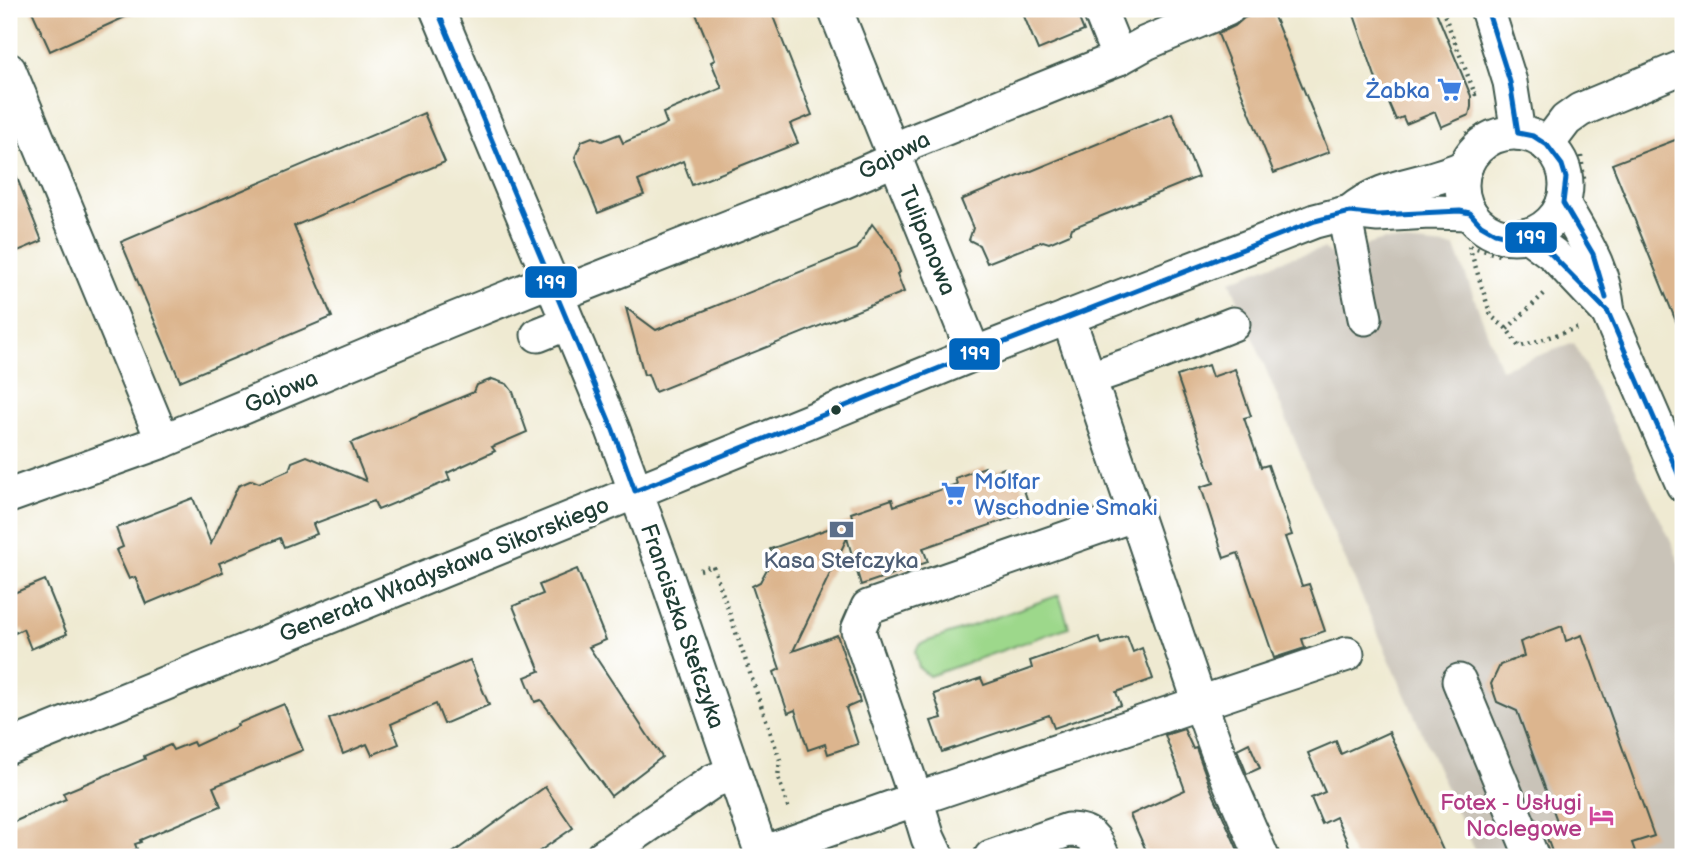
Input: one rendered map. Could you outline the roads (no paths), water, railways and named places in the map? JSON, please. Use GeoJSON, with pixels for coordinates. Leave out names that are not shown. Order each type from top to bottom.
{"type":"FeatureCollection","features":[{"type":"Feature","properties":{"kind":"street","name":"Franciszka Stefczyka"},"geometry":{"type":"LineString","coordinates":[[437,9],[613,430],[763,855]]}},
{"type":"Feature","properties":{"kind":"street","name":"Tulipanowa"},"geometry":{"type":"LineString","coordinates":[[835,9],[974,354]]}},
{"type":"Feature","properties":{"kind":"street"},"geometry":{"type":"LineString","coordinates":[[1099,9],[1119,58]]}},
{"type":"Feature","properties":{"kind":"street","name":"Gajowa"},"geometry":{"type":"LineString","coordinates":[[9,496],[163,441],[443,310],[559,299],[843,182],[895,159],[909,143],[1119,58],[1146,43],[1227,9]]}},
{"type":"Feature","properties":{"kind":"street"},"geometry":{"type":"LineString","coordinates":[[1487,9],[1510,82],[1518,132]]}},
{"type":"Feature","properties":{"kind":"street"},"geometry":{"type":"LineString","coordinates":[[1517,247],[1511,237],[1495,233],[1481,225],[1466,232],[1462,190],[1464,151],[1478,148],[1486,141],[1507,134],[1566,120],[1580,110],[1683,67]]}},
{"type":"Feature","properties":{"kind":"street"},"geometry":{"type":"LineString","coordinates":[[9,70],[163,441]]}},
{"type":"Feature","properties":{"kind":"street"},"geometry":{"type":"LineString","coordinates":[[1517,247],[1552,220],[1563,203],[1566,178],[1556,154],[1518,132]]}},
{"type":"Feature","properties":{"kind":"street","name":"Generała Władysława Sikorskiego"},"geometry":{"type":"LineString","coordinates":[[1347,213],[1365,199],[1382,192],[1449,175],[1464,151]]}},
{"type":"Feature","properties":{"kind":"street"},"geometry":{"type":"LineString","coordinates":[[1563,203],[1597,263],[1605,289],[1608,312]]}},
{"type":"Feature","properties":{"kind":"street","name":"Generała Władysława Sikorskiego"},"geometry":{"type":"LineString","coordinates":[[9,747],[974,354],[1073,330],[1315,221],[1347,213],[1378,215],[1429,212],[1466,232]]}},
{"type":"Feature","properties":{"kind":"street"},"geometry":{"type":"LineString","coordinates":[[1347,213],[1365,317]]}},
{"type":"Feature","properties":{"kind":"street"},"geometry":{"type":"LineString","coordinates":[[1517,247],[1541,244],[1608,312],[1675,441],[1683,485]]}},
{"type":"Feature","properties":{"kind":"street"},"geometry":{"type":"LineString","coordinates":[[538,335],[559,299]]}},
{"type":"Feature","properties":{"kind":"street"},"geometry":{"type":"LineString","coordinates":[[1090,378],[1233,324]]}},
{"type":"Feature","properties":{"kind":"street"},"geometry":{"type":"LineString","coordinates":[[1073,330],[1200,703],[1224,769],[1262,857]]}},
{"type":"Feature","properties":{"kind":"street"},"geometry":{"type":"LineString","coordinates":[[937,857],[928,838],[858,630],[868,607],[1136,514]]}},
{"type":"Feature","properties":{"kind":"street"},"geometry":{"type":"LineString","coordinates":[[763,855],[916,799],[1347,654]]}},
{"type":"Feature","properties":{"kind":"street"},"geometry":{"type":"LineString","coordinates":[[1459,681],[1532,857]]}},
{"type":"Feature","properties":{"kind":"street"},"geometry":{"type":"LineString","coordinates":[[602,857],[713,781],[734,773]]}},
{"type":"Feature","properties":{"kind":"street"},"geometry":{"type":"LineString","coordinates":[[991,857],[1068,830],[1081,830],[1091,835],[1103,857]]}},
{"type":"Feature","properties":{"kind":"place","name":"Żabka"},"geometry":{"type":"Point","coordinates":[1450,90]}},
{"type":"Feature","properties":{"kind":"place","name":"Molfar Wschodnie Smaki"},"geometry":{"type":"Point","coordinates":[954,494]}},
{"type":"Feature","properties":{"kind":"place","name":"Kasa Stefczyka"},"geometry":{"type":"Point","coordinates":[841,530]}},
{"type":"Feature","properties":{"kind":"place","name":"Fotex - Usługi Noclegowe"},"geometry":{"type":"Point","coordinates":[1602,815]}}]}
